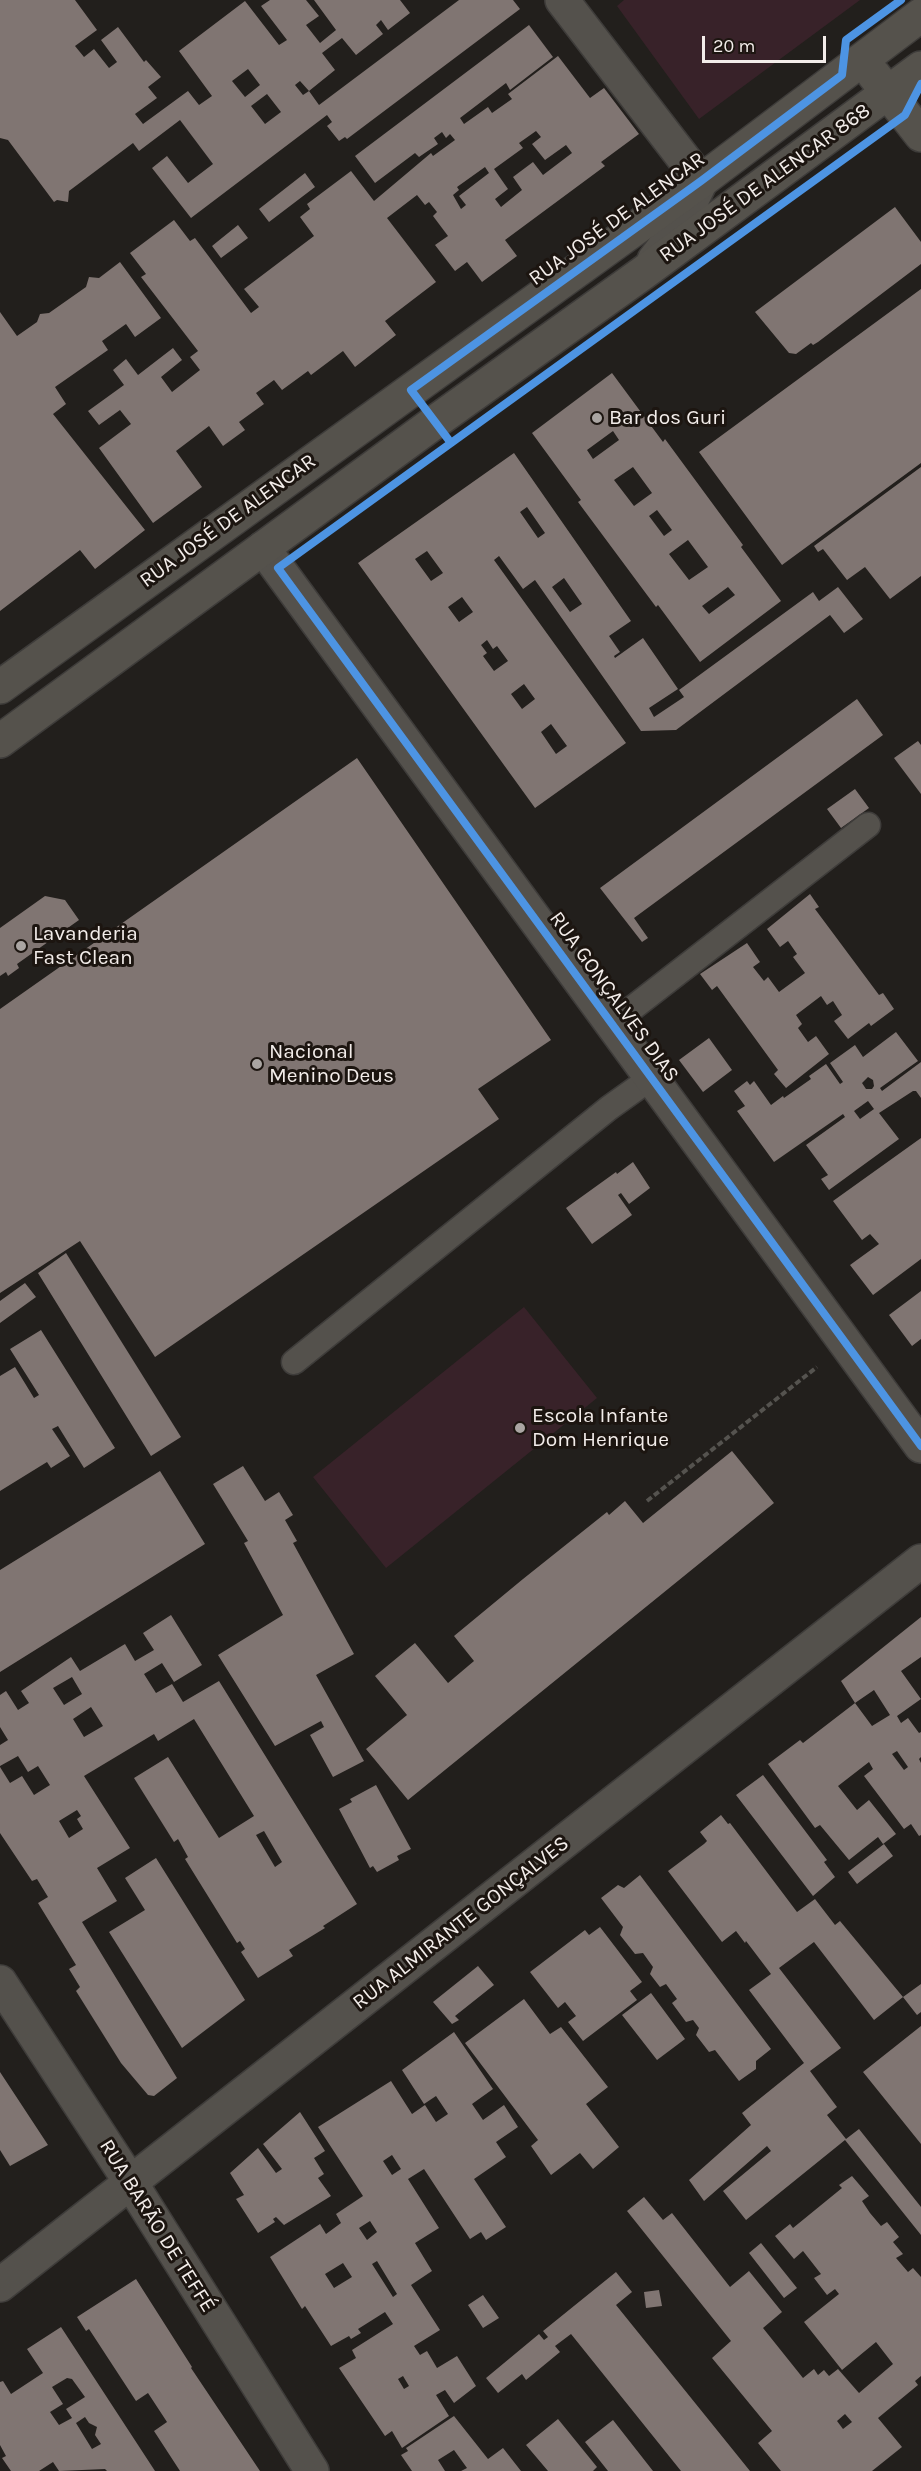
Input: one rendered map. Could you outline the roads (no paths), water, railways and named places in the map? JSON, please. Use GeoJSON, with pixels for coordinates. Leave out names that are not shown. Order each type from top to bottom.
{"type":"FeatureCollection","features":[{"type":"Feature","properties":{"kind":"main road","name":"RUA JOSÉ DE ALENCAR"},"geometry":{"type":"LineString","coordinates":[[0,687],[701,181],[862,60],[917,27]]}},
{"type":"Feature","properties":{"kind":"main road"},"geometry":{"type":"LineString","coordinates":[[862,60],[921,135]]}},
{"type":"Feature","properties":{"kind":"main road"},"geometry":{"type":"LineString","coordinates":[[888,93],[921,68]]}},
{"type":"Feature","properties":{"kind":"main road","name":"RUA JOSÉ DE ALENCAR 868"},"geometry":{"type":"LineString","coordinates":[[643,273],[888,93]]}},
{"type":"Feature","properties":{"kind":"main road","name":"RUA JOSÉ DE ALENCAR"},"geometry":{"type":"LineString","coordinates":[[0,741],[435,422],[643,273]]}},
{"type":"Feature","properties":{"kind":"main road"},"geometry":{"type":"LineString","coordinates":[[171,563],[263,548],[316,458]]}},
{"type":"Feature","properties":{"kind":"street"},"geometry":{"type":"LineString","coordinates":[[562,0],[701,181],[679,228],[643,273]]}},
{"type":"Feature","properties":{"kind":"street","name":"RUA GONÇALVES DIAS"},"geometry":{"type":"LineString","coordinates":[[263,548],[921,1446]]}},
{"type":"Feature","properties":{"kind":"street","name":"RUA ALMIRANTE GONÇALVES"},"geometry":{"type":"LineString","coordinates":[[0,2285],[921,1561]]}},
{"type":"Feature","properties":{"kind":"street","name":"RUA BARÃO DE TEFFÉ"},"geometry":{"type":"LineString","coordinates":[[0,1982],[131,2182],[312,2471]]}},
{"type":"Feature","properties":{"kind":"lane"},"geometry":{"type":"LineString","coordinates":[[612,1024],[868,825]]}},
{"type":"Feature","properties":{"kind":"lane"},"geometry":{"type":"LineString","coordinates":[[294,1362],[609,1108],[651,1078]]}},
{"type":"Feature","properties":{"kind":"place","name":"Bar dos Guri"},"geometry":{"type":"Point","coordinates":[597,418]}},
{"type":"Feature","properties":{"kind":"place","name":"Lavanderia Fast Clean"},"geometry":{"type":"Point","coordinates":[21,946]}},
{"type":"Feature","properties":{"kind":"place","name":"Nacional Menino Deus"},"geometry":{"type":"Point","coordinates":[257,1064]}},
{"type":"Feature","properties":{"kind":"place","name":"Escola Infante Dom Henrique"},"geometry":{"type":"Point","coordinates":[520,1428]}}]}
